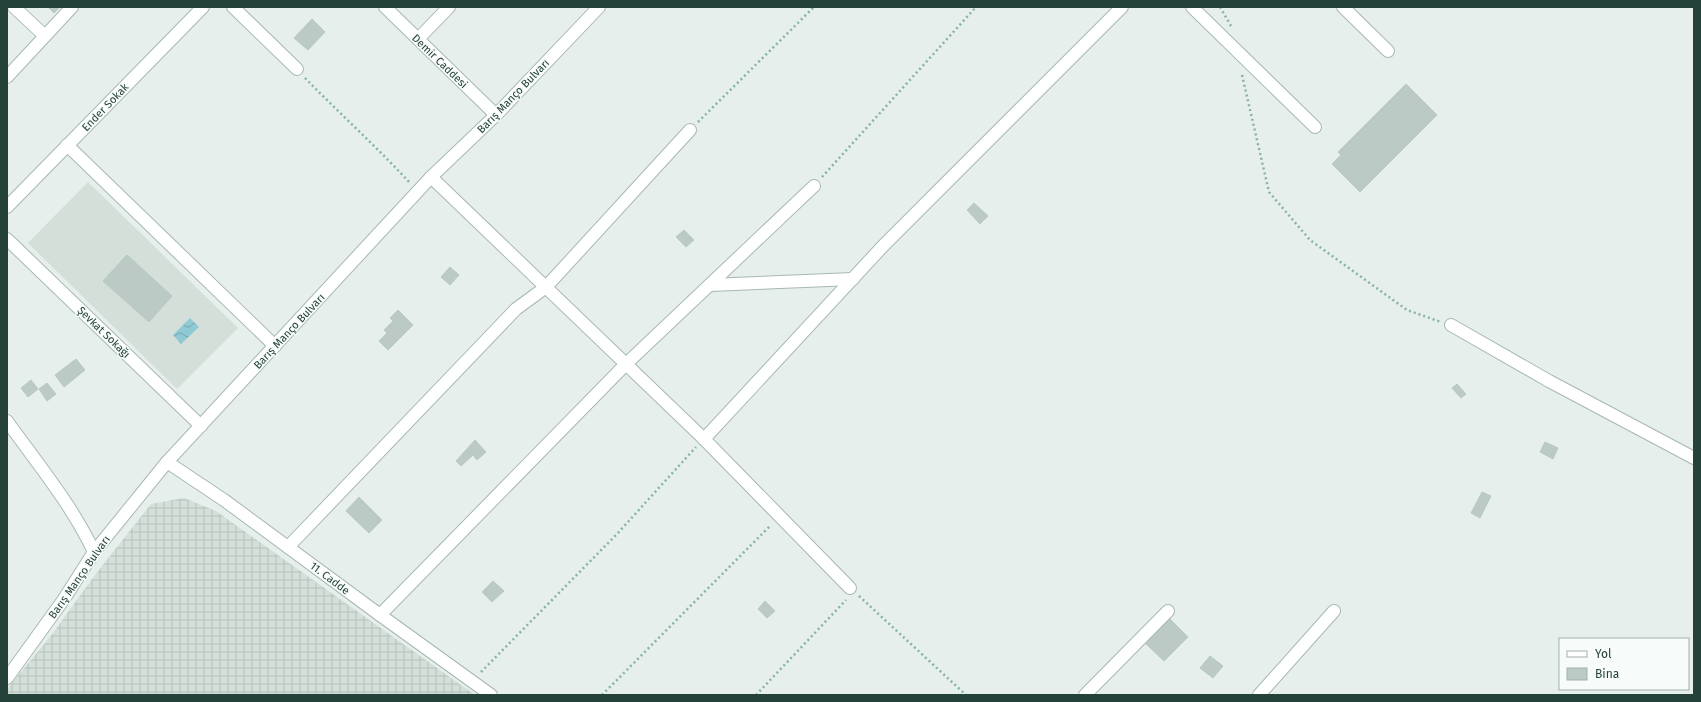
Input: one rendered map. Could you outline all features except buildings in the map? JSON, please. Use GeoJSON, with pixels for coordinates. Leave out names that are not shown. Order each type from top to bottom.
{"type":"FeatureCollection","features":[{"type":"Feature","properties":{"kind":"street"},"geometry":{"type":"LineString","coordinates":[[14,7],[45,36]]}},
{"type":"Feature","properties":{"kind":"street"},"geometry":{"type":"LineString","coordinates":[[7,77],[72,7]]}},
{"type":"Feature","properties":{"kind":"street","name":"Ender Sokak"},"geometry":{"type":"LineString","coordinates":[[7,207],[203,7]]}},
{"type":"Feature","properties":{"kind":"street"},"geometry":{"type":"LineString","coordinates":[[234,7],[297,69]]}},
{"type":"Feature","properties":{"kind":"street","name":"Demir Caddesi"},"geometry":{"type":"LineString","coordinates":[[385,7],[496,115]]}},
{"type":"Feature","properties":{"kind":"street"},"geometry":{"type":"LineString","coordinates":[[418,39],[449,7]]}},
{"type":"Feature","properties":{"kind":"street","name":"Barış Manço Bulvarı"},"geometry":{"type":"LineString","coordinates":[[7,678],[64,598],[94,552],[167,462],[418,193],[431,177],[496,115],[599,7]]}},
{"type":"Feature","properties":{"kind":"street"},"geometry":{"type":"LineString","coordinates":[[704,439],[883,246],[1122,7]]}},
{"type":"Feature","properties":{"kind":"street"},"geometry":{"type":"LineString","coordinates":[[1192,7],[1315,127]]}},
{"type":"Feature","properties":{"kind":"street"},"geometry":{"type":"LineString","coordinates":[[1343,7],[1388,50]]}},
{"type":"Feature","properties":{"kind":"street"},"geometry":{"type":"LineString","coordinates":[[288,547],[516,310],[546,288],[690,130]]}},
{"type":"Feature","properties":{"kind":"street"},"geometry":{"type":"LineString","coordinates":[[67,145],[275,346]]}},
{"type":"Feature","properties":{"kind":"street"},"geometry":{"type":"LineString","coordinates":[[431,177],[704,439],[852,590]]}},
{"type":"Feature","properties":{"kind":"street"},"geometry":{"type":"LineString","coordinates":[[380,615],[626,364],[814,186]]}},
{"type":"Feature","properties":{"kind":"street","name":"Şevkat Sokağı"},"geometry":{"type":"LineString","coordinates":[[7,239],[201,426]]}},
{"type":"Feature","properties":{"kind":"street"},"geometry":{"type":"LineString","coordinates":[[710,285],[852,279]]}},
{"type":"Feature","properties":{"kind":"street"},"geometry":{"type":"LineString","coordinates":[[1451,326],[1549,381],[1694,458]]}},
{"type":"Feature","properties":{"kind":"street"},"geometry":{"type":"LineString","coordinates":[[7,421],[69,509],[94,552]]}},
{"type":"Feature","properties":{"kind":"street","name":"11. Cadde"},"geometry":{"type":"LineString","coordinates":[[167,462],[224,500],[380,615],[492,695]]}},
{"type":"Feature","properties":{"kind":"street"},"geometry":{"type":"LineString","coordinates":[[1084,695],[1168,611]]}},
{"type":"Feature","properties":{"kind":"street"},"geometry":{"type":"LineString","coordinates":[[1259,695],[1334,611]]}},
{"type":"Feature","properties":{"kind":"path"},"geometry":{"type":"LineString","coordinates":[[690,130],[814,7]]}},
{"type":"Feature","properties":{"kind":"path"},"geometry":{"type":"LineString","coordinates":[[814,186],[976,7]]}},
{"type":"Feature","properties":{"kind":"path"},"geometry":{"type":"LineString","coordinates":[[1220,7],[1232,28]]}},
{"type":"Feature","properties":{"kind":"path"},"geometry":{"type":"LineString","coordinates":[[1242,56],[1240,65],[1269,192],[1310,240],[1407,310],[1451,326]]}},
{"type":"Feature","properties":{"kind":"path"},"geometry":{"type":"LineString","coordinates":[[297,69],[363,136],[383,153],[418,193]]}},
{"type":"Feature","properties":{"kind":"path"},"geometry":{"type":"LineString","coordinates":[[472,681],[617,534],[704,439]]}},
{"type":"Feature","properties":{"kind":"path"},"geometry":{"type":"LineString","coordinates":[[602,695],[780,516]]}},
{"type":"Feature","properties":{"kind":"path"},"geometry":{"type":"LineString","coordinates":[[756,695],[852,590],[966,695]]}},
{"type":"Feature","properties":{"kind":"shaded area"},"geometry":{"type":"Polygon","coordinates":[[[88,182],[238,328],[177,389],[28,243],[88,182]]]}},
{"type":"Feature","properties":{"kind":"shaded area"},"geometry":{"type":"Polygon","coordinates":[[[184,498],[216,511],[475,695],[7,695],[7,689],[50,637],[95,575],[151,504],[184,498]]]}},
{"type":"Feature","properties":{"kind":"water"},"geometry":{"type":"Polygon","coordinates":[[[190,318],[199,327],[181,344],[173,335],[190,318]]]}}]}
